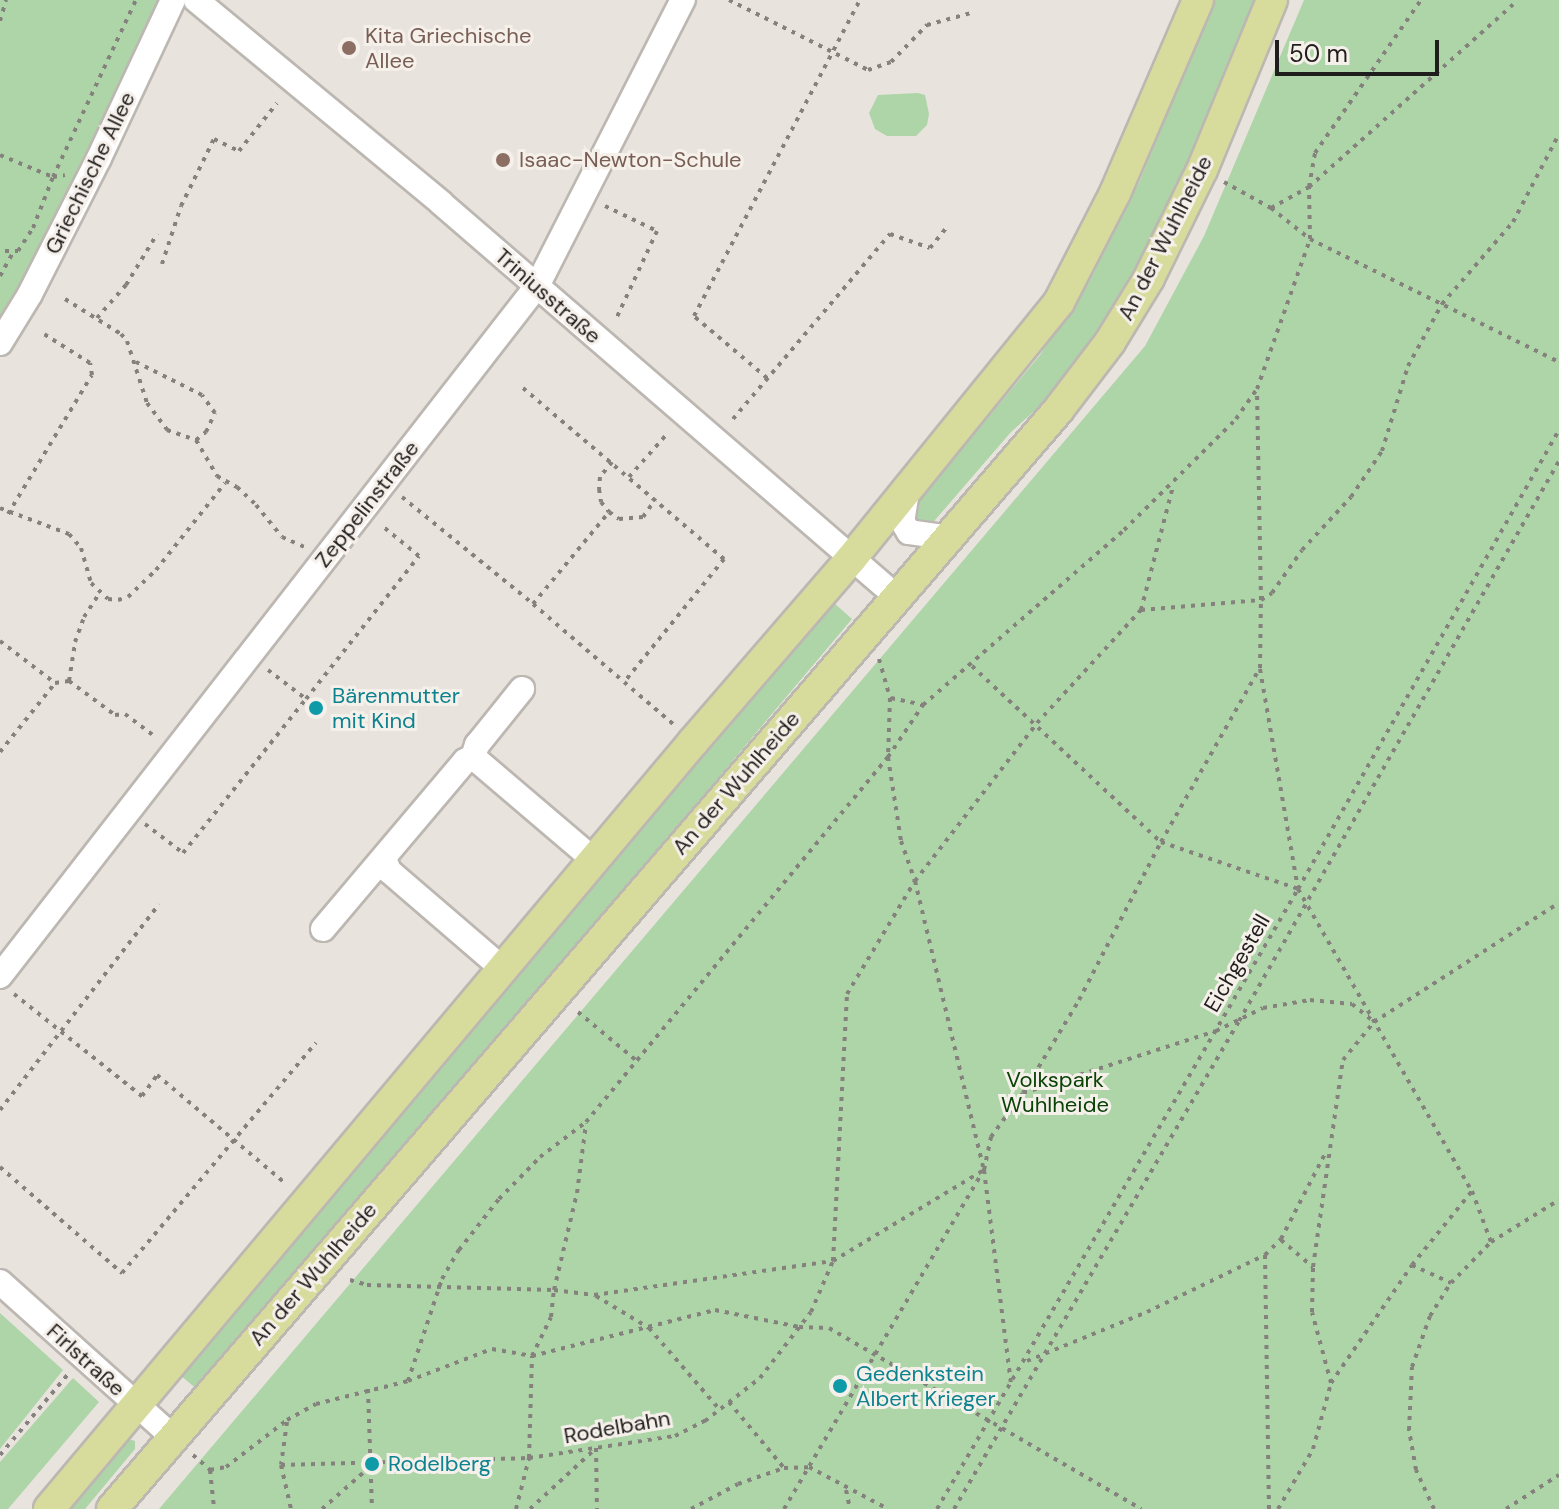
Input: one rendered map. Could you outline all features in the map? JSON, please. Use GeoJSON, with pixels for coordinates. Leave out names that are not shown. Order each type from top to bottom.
{"type":"FeatureCollection","features":[{"type":"Feature","properties":{"kind":"main road"},"geometry":{"type":"LineString","coordinates":[[49,1509],[851,559],[1059,302],[1115,193],[1198,0]]}},
{"type":"Feature","properties":{"kind":"main road","name":"An der Wuhlheide"},"geometry":{"type":"LineString","coordinates":[[112,1509],[951,538],[1110,342],[1149,278],[1202,170],[1272,0]]}},
{"type":"Feature","properties":{"kind":"street","name":"Griechische Allee"},"geometry":{"type":"LineString","coordinates":[[0,343],[30,294],[99,158],[173,0]]}},
{"type":"Feature","properties":{"kind":"street","name":"Triniusstraße"},"geometry":{"type":"LineString","coordinates":[[196,0],[537,286],[897,597]]}},
{"type":"Feature","properties":{"kind":"street","name":"Zeppelinstraße"},"geometry":{"type":"LineString","coordinates":[[7,985],[537,286],[683,0]]}},
{"type":"Feature","properties":{"kind":"street"},"geometry":{"type":"LineString","coordinates":[[907,491],[902,521],[909,532],[951,538]]}},
{"type":"Feature","properties":{"kind":"street"},"geometry":{"type":"LineString","coordinates":[[323,929],[384,859],[389,848],[465,761],[473,757],[477,745],[522,689]]}},
{"type":"Feature","properties":{"kind":"street"},"geometry":{"type":"LineString","coordinates":[[473,757],[594,860]]}},
{"type":"Feature","properties":{"kind":"street"},"geometry":{"type":"LineString","coordinates":[[384,859],[389,871],[504,970]]}},
{"type":"Feature","properties":{"kind":"street","name":"Firlstraße"},"geometry":{"type":"LineString","coordinates":[[0,1282],[173,1437]]}},
{"type":"Feature","properties":{"kind":"path"},"geometry":{"type":"LineString","coordinates":[[0,21],[6,0]]}},
{"type":"Feature","properties":{"kind":"path"},"geometry":{"type":"LineString","coordinates":[[5,251],[18,251],[33,228],[53,177],[136,0]]}},
{"type":"Feature","properties":{"kind":"path"},"geometry":{"type":"LineString","coordinates":[[729,0],[868,70],[891,62],[927,25],[971,13]]}},
{"type":"Feature","properties":{"kind":"path"},"geometry":{"type":"LineString","coordinates":[[767,378],[694,316],[860,0]]}},
{"type":"Feature","properties":{"kind":"path"},"geometry":{"type":"LineString","coordinates":[[408,1381],[416,1349],[441,1289],[442,1279],[459,1250],[499,1199],[540,1157],[586,1122],[888,757],[923,705],[972,666],[1174,483],[1236,419],[1257,389],[1310,239],[1309,187],[1315,153],[1421,0]]}},
{"type":"Feature","properties":{"kind":"path"},"geometry":{"type":"LineString","coordinates":[[1271,208],[1309,187],[1518,0]]}},
{"type":"Feature","properties":{"kind":"path"},"geometry":{"type":"LineString","coordinates":[[162,264],[181,206],[214,139],[239,151],[277,103]]}},
{"type":"Feature","properties":{"kind":"path"},"geometry":{"type":"LineString","coordinates":[[1141,610],[1261,600],[1272,593],[1302,550],[1351,497],[1382,451],[1408,366],[1442,304],[1513,222],[1559,134]]}},
{"type":"Feature","properties":{"kind":"path"},"geometry":{"type":"LineString","coordinates":[[0,155],[53,177]]}},
{"type":"Feature","properties":{"kind":"path"},"geometry":{"type":"LineString","coordinates":[[1202,170],[1271,208],[1310,239],[1559,362]]}},
{"type":"Feature","properties":{"kind":"path"},"geometry":{"type":"LineString","coordinates":[[605,206],[657,231],[615,321]]}},
{"type":"Feature","properties":{"kind":"path"},"geometry":{"type":"LineString","coordinates":[[733,419],[890,234],[930,248],[948,226]]}},
{"type":"Feature","properties":{"kind":"path"},"geometry":{"type":"LineString","coordinates":[[97,318],[126,285],[157,234]]}},
{"type":"Feature","properties":{"kind":"path"},"geometry":{"type":"LineString","coordinates":[[0,276],[14,251]]}},
{"type":"Feature","properties":{"kind":"path"},"geometry":{"type":"LineString","coordinates":[[65,299],[121,334],[156,419],[177,436],[196,440]]}},
{"type":"Feature","properties":{"kind":"path"},"geometry":{"type":"LineString","coordinates":[[8,514],[92,375],[90,363],[44,334]]}},
{"type":"Feature","properties":{"kind":"path"},"geometry":{"type":"LineString","coordinates":[[134,361],[172,377],[212,405],[214,420],[196,440]]}},
{"type":"Feature","properties":{"kind":"path"},"geometry":{"type":"LineString","coordinates":[[523,388],[724,559],[624,682]]}},
{"type":"Feature","properties":{"kind":"path"},"geometry":{"type":"LineString","coordinates":[[1257,389],[1260,668],[1298,889],[1472,1191],[1491,1242]]}},
{"type":"Feature","properties":{"kind":"path","name":"Eichgestell"},"geometry":{"type":"LineString","coordinates":[[937,1509],[1012,1386],[1559,430]]}},
{"type":"Feature","properties":{"kind":"path"},"geometry":{"type":"LineString","coordinates":[[629,477],[666,435]]}},
{"type":"Feature","properties":{"kind":"path"},"geometry":{"type":"LineString","coordinates":[[196,440],[210,468],[225,483],[237,487],[282,537],[304,547]]}},
{"type":"Feature","properties":{"kind":"path"},"geometry":{"type":"LineString","coordinates":[[954,1509],[1239,1021],[1559,461]]}},
{"type":"Feature","properties":{"kind":"path"},"geometry":{"type":"LineString","coordinates":[[612,462],[600,477],[599,489],[601,502],[609,512],[619,519],[643,517],[655,500]]}},
{"type":"Feature","properties":{"kind":"path"},"geometry":{"type":"LineString","coordinates":[[0,508],[8,514],[69,534],[81,548],[91,583],[99,594],[118,600],[142,585],[225,483]]}},
{"type":"Feature","properties":{"kind":"path"},"geometry":{"type":"LineString","coordinates":[[833,1261],[847,994],[915,881],[1037,723],[1141,610],[1174,483]]}},
{"type":"Feature","properties":{"kind":"path"},"geometry":{"type":"LineString","coordinates":[[402,497],[674,725]]}},
{"type":"Feature","properties":{"kind":"path"},"geometry":{"type":"LineString","coordinates":[[533,604],[609,512]]}},
{"type":"Feature","properties":{"kind":"path"},"geometry":{"type":"LineString","coordinates":[[145,824],[183,853],[419,556],[381,525]]}},
{"type":"Feature","properties":{"kind":"path"},"geometry":{"type":"LineString","coordinates":[[69,681],[75,642],[84,617],[99,594]]}},
{"type":"Feature","properties":{"kind":"path"},"geometry":{"type":"LineString","coordinates":[[0,641],[55,683]]}},
{"type":"Feature","properties":{"kind":"path"},"geometry":{"type":"LineString","coordinates":[[879,657],[890,698],[888,757],[901,841],[915,881],[984,1170],[1012,1386]]}},
{"type":"Feature","properties":{"kind":"path"},"geometry":{"type":"LineString","coordinates":[[972,666],[1037,723],[1161,842],[1298,889]]}},
{"type":"Feature","properties":{"kind":"path"},"geometry":{"type":"LineString","coordinates":[[784,1509],[872,1355],[984,1170],[991,1137],[1023,1093],[1079,1000],[1161,842],[1260,668]]}},
{"type":"Feature","properties":{"kind":"path"},"geometry":{"type":"LineString","coordinates":[[268,670],[306,699]]}},
{"type":"Feature","properties":{"kind":"path"},"geometry":{"type":"LineString","coordinates":[[0,752],[55,683],[69,681],[115,715],[125,714],[155,737]]}},
{"type":"Feature","properties":{"kind":"path"},"geometry":{"type":"LineString","coordinates":[[890,698],[923,705]]}},
{"type":"Feature","properties":{"kind":"path"},"geometry":{"type":"LineString","coordinates":[[1331,1383],[1312,1312],[1313,1267],[1343,1060],[1374,1022],[1559,903]]}},
{"type":"Feature","properties":{"kind":"path"},"geometry":{"type":"LineString","coordinates":[[0,1110],[159,904]]}},
{"type":"Feature","properties":{"kind":"path"},"geometry":{"type":"LineString","coordinates":[[7,985],[142,1096],[157,1075],[286,1184]]}},
{"type":"Feature","properties":{"kind":"path"},"geometry":{"type":"LineString","coordinates":[[1023,1093],[1216,1031],[1263,1008],[1310,1000],[1352,1004],[1374,1022]]}},
{"type":"Feature","properties":{"kind":"path"},"geometry":{"type":"LineString","coordinates":[[578,1012],[637,1061]]}},
{"type":"Feature","properties":{"kind":"path"},"geometry":{"type":"LineString","coordinates":[[0,1167],[122,1273],[316,1043]]}},
{"type":"Feature","properties":{"kind":"path"},"geometry":{"type":"LineString","coordinates":[[516,1509],[529,1458],[532,1356],[551,1317],[554,1290],[577,1193],[586,1122]]}},
{"type":"Feature","properties":{"kind":"path"},"geometry":{"type":"LineString","coordinates":[[1025,1362],[1147,1312],[1265,1255],[1281,1239],[1330,1145]]}},
{"type":"Feature","properties":{"kind":"path"},"geometry":{"type":"LineString","coordinates":[[350,1280],[367,1285],[554,1290],[594,1295],[833,1261],[984,1170]]}},
{"type":"Feature","properties":{"kind":"path"},"geometry":{"type":"LineString","coordinates":[[1278,1509],[1313,1449],[1331,1383],[1412,1265],[1472,1191]]}},
{"type":"Feature","properties":{"kind":"path"},"geometry":{"type":"LineString","coordinates":[[1434,1509],[1416,1470],[1409,1430],[1412,1367],[1430,1316],[1451,1283],[1491,1242],[1559,1200]]}},
{"type":"Feature","properties":{"kind":"path"},"geometry":{"type":"LineString","coordinates":[[1281,1239],[1313,1267]]}},
{"type":"Feature","properties":{"kind":"path"},"geometry":{"type":"LineString","coordinates":[[1265,1255],[1269,1509]]}},
{"type":"Feature","properties":{"kind":"path","name":"Rodelbahn"},"geometry":{"type":"LineString","coordinates":[[281,1465],[529,1458],[675,1436],[720,1410],[760,1378],[811,1312],[833,1261]]}},
{"type":"Feature","properties":{"kind":"path"},"geometry":{"type":"LineString","coordinates":[[1412,1265],[1451,1283]]}},
{"type":"Feature","properties":{"kind":"path"},"geometry":{"type":"LineString","coordinates":[[594,1295],[649,1328],[720,1410]]}},
{"type":"Feature","properties":{"kind":"path"},"geometry":{"type":"LineString","coordinates":[[214,1509],[210,1470],[226,1467],[287,1420],[316,1404],[408,1381],[492,1349],[532,1356],[715,1310],[799,1327],[829,1328],[1141,1509]]}},
{"type":"Feature","properties":{"kind":"path"},"geometry":{"type":"LineString","coordinates":[[0,1455],[70,1371]]}},
{"type":"Feature","properties":{"kind":"path"},"geometry":{"type":"LineString","coordinates":[[368,1389],[372,1509]]}},
{"type":"Feature","properties":{"kind":"path"},"geometry":{"type":"LineString","coordinates":[[729,1402],[784,1468]]}},
{"type":"Feature","properties":{"kind":"path"},"geometry":{"type":"LineString","coordinates":[[287,1420],[281,1465],[291,1509]]}},
{"type":"Feature","properties":{"kind":"path"},"geometry":{"type":"LineString","coordinates":[[530,1509],[596,1448]]}},
{"type":"Feature","properties":{"kind":"path"},"geometry":{"type":"LineString","coordinates":[[596,1448],[597,1509]]}},
{"type":"Feature","properties":{"kind":"path"},"geometry":{"type":"LineString","coordinates":[[322,1509],[372,1464]]}},
{"type":"Feature","properties":{"kind":"path"},"geometry":{"type":"LineString","coordinates":[[691,1509],[738,1484],[784,1468],[809,1467],[846,1490],[888,1509]]}},
{"type":"Feature","properties":{"kind":"path"},"geometry":{"type":"LineString","coordinates":[[1506,1509],[1559,1475]]}},
{"type":"Feature","properties":{"kind":"path"},"geometry":{"type":"LineString","coordinates":[[846,1490],[850,1509]]}},
{"type":"Feature","properties":{"kind":"green space"},"geometry":{"type":"Polygon","coordinates":[[[0,0],[162,0],[84,170],[0,324],[0,0]]]}},
{"type":"Feature","properties":{"kind":"green space"},"geometry":{"type":"Polygon","coordinates":[[[1214,0],[1260,0],[1234,66],[1138,277],[1062,386],[1011,432],[929,527],[915,523],[912,516],[917,503],[1040,355],[1090,280],[1140,180],[1214,0]]]}},
{"type":"Feature","properties":{"kind":"green space","name":"Volkspark Wuhlheide"},"geometry":{"type":"Polygon","coordinates":[[[1304,0],[1559,0],[1559,1509],[159,1509],[1145,346],[1204,236],[1304,0]]]}},
{"type":"Feature","properties":{"kind":"green space"},"geometry":{"type":"Polygon","coordinates":[[[878,95],[925,95],[929,114],[927,125],[916,136],[887,136],[875,129],[869,113],[878,95]]]}},
{"type":"Feature","properties":{"kind":"green space"},"geometry":{"type":"Polygon","coordinates":[[[833,602],[852,619],[199,1391],[180,1375],[833,602]]]}},
{"type":"Feature","properties":{"kind":"green space"},"geometry":{"type":"Polygon","coordinates":[[[0,1313],[63,1370],[0,1449],[0,1313]]]}},
{"type":"Feature","properties":{"kind":"green space"},"geometry":{"type":"Polygon","coordinates":[[[73,1378],[99,1402],[8,1509],[0,1509],[0,1462],[73,1378]]]}},
{"type":"Feature","properties":{"kind":"green space"},"geometry":{"type":"Polygon","coordinates":[[[126,1438],[135,1441],[135,1449],[85,1509],[66,1509],[126,1438]]]}},
{"type":"Feature","properties":{"kind":"place","name":"Kita Griechische Allee"},"geometry":{"type":"Point","coordinates":[349,48]}},
{"type":"Feature","properties":{"kind":"place","name":"Isaac-Newton-Schule"},"geometry":{"type":"Point","coordinates":[503,160]}},
{"type":"Feature","properties":{"kind":"place","name":"Bärenmutter mit Kind"},"geometry":{"type":"Point","coordinates":[316,708]}},
{"type":"Feature","properties":{"kind":"place","name":"Gedenkstein Albert Krieger"},"geometry":{"type":"Point","coordinates":[840,1386]}},
{"type":"Feature","properties":{"kind":"place","name":"Rodelberg"},"geometry":{"type":"Point","coordinates":[372,1464]}}]}
